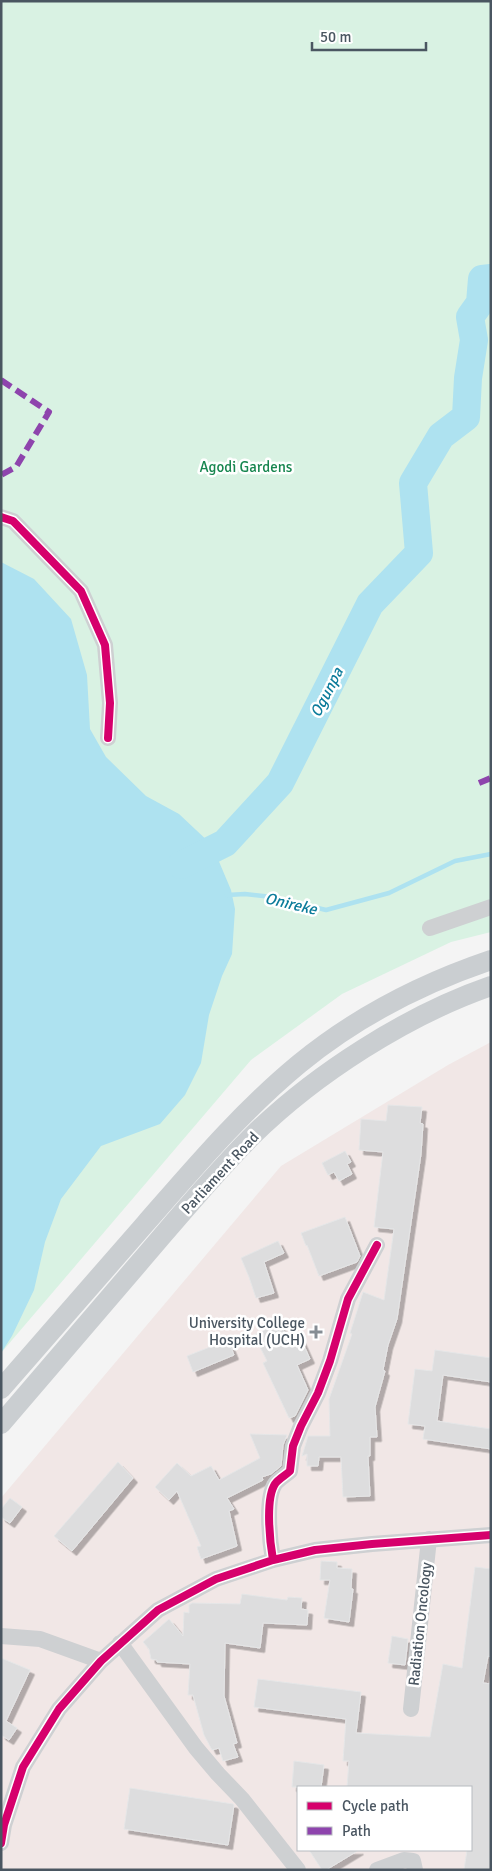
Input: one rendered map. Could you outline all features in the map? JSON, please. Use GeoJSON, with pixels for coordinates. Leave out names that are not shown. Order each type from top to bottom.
{"type":"FeatureCollection","features":[{"type":"Feature","properties":{"kind":"main road","name":"Parliament Road"},"geometry":{"type":"LineString","coordinates":[[1,1389],[219,1140],[292,1070],[339,1034],[386,1007],[437,982],[491,960]]}},
{"type":"Feature","properties":{"kind":"main road","name":"Parliament Road"},"geometry":{"type":"LineString","coordinates":[[1,1424],[214,1175],[293,1099],[338,1066],[390,1034],[431,1011],[491,986]]}},
{"type":"Feature","properties":{"kind":"street"},"geometry":{"type":"LineString","coordinates":[[1,517],[13,521],[81,591],[105,644],[110,703],[108,738]]}},
{"type":"Feature","properties":{"kind":"street"},"geometry":{"type":"LineString","coordinates":[[430,928],[491,907]]}},
{"type":"Feature","properties":{"kind":"street"},"geometry":{"type":"LineString","coordinates":[[273,1560],[269,1533],[270,1504],[275,1485],[290,1471],[294,1446],[301,1426],[321,1385],[348,1299],[377,1245]]}},
{"type":"Feature","properties":{"kind":"street"},"geometry":{"type":"LineString","coordinates":[[1,1843],[4,1825],[22,1767],[59,1709],[101,1661],[158,1610],[216,1579],[273,1560],[314,1550],[491,1535]]}},
{"type":"Feature","properties":{"kind":"street","name":"Radiation Oncology"},"geometry":{"type":"LineString","coordinates":[[411,1709],[429,1540]]}},
{"type":"Feature","properties":{"kind":"street"},"geometry":{"type":"LineString","coordinates":[[1,1636],[40,1639],[101,1661]]}},
{"type":"Feature","properties":{"kind":"street"},"geometry":{"type":"LineString","coordinates":[[120,1644],[196,1748],[242,1798],[298,1870]]}},
{"type":"Feature","properties":{"kind":"street"},"geometry":{"type":"LineString","coordinates":[[377,1870],[404,1860],[413,1861],[415,1870]]}},
{"type":"Feature","properties":{"kind":"shaded area","name":"University College Hospital (UCH)"},"geometry":{"type":"Polygon","coordinates":[[[491,1042],[491,1870],[1,1870],[1,1498],[281,1166],[448,1065],[491,1042]]]}},
{"type":"Feature","properties":{"kind":"green space","name":"Agodi Gardens"},"geometry":{"type":"Polygon","coordinates":[[[1,1],[491,1],[491,932],[451,942],[342,994],[251,1060],[1,1353],[1,1]]]}},
{"type":"Feature","properties":{"kind":"water"},"geometry":{"type":"Polygon","coordinates":[[[1,562],[34,579],[71,619],[87,675],[90,729],[106,757],[146,796],[179,814],[212,845],[231,890],[235,909],[232,954],[222,976],[209,1015],[201,1063],[185,1095],[160,1124],[101,1146],[61,1199],[45,1242],[34,1290],[12,1336],[1,1353],[1,562]]]}},
{"type":"Feature","properties":{"kind":"building"},"geometry":{"type":"Polygon","coordinates":[[[388,1105],[422,1107],[420,1123],[423,1124],[421,1154],[397,1319],[388,1345],[383,1370],[385,1371],[375,1407],[377,1437],[370,1437],[370,1456],[368,1456],[370,1496],[343,1497],[341,1457],[319,1457],[318,1466],[307,1466],[307,1454],[302,1456],[308,1436],[330,1436],[329,1399],[352,1334],[350,1333],[363,1292],[384,1300],[394,1229],[374,1227],[383,1152],[359,1150],[361,1119],[386,1121],[388,1105]]]}},
{"type":"Feature","properties":{"kind":"building"},"geometry":{"type":"Polygon","coordinates":[[[345,1151],[351,1162],[347,1164],[352,1174],[339,1181],[334,1172],[328,1175],[322,1163],[345,1151]]]}},
{"type":"Feature","properties":{"kind":"building"},"geometry":{"type":"Polygon","coordinates":[[[345,1217],[360,1256],[357,1262],[319,1276],[301,1233],[345,1217]]]}},
{"type":"Feature","properties":{"kind":"building"},"geometry":{"type":"Polygon","coordinates":[[[278,1241],[284,1253],[264,1262],[274,1293],[256,1298],[241,1258],[278,1241]]]}},
{"type":"Feature","properties":{"kind":"building"},"geometry":{"type":"Polygon","coordinates":[[[280,1323],[285,1334],[296,1328],[310,1359],[297,1365],[308,1390],[295,1416],[289,1418],[263,1363],[267,1361],[254,1335],[280,1323]]]}},
{"type":"Feature","properties":{"kind":"building"},"geometry":{"type":"Polygon","coordinates":[[[228,1340],[234,1355],[193,1372],[187,1356],[228,1340]]]}},
{"type":"Feature","properties":{"kind":"building"},"geometry":{"type":"Polygon","coordinates":[[[435,1350],[491,1358],[491,1382],[443,1375],[437,1421],[491,1429],[491,1449],[423,1439],[425,1426],[408,1424],[415,1369],[432,1371],[435,1350]]]}},
{"type":"Feature","properties":{"kind":"building"},"geometry":{"type":"Polygon","coordinates":[[[250,1434],[287,1435],[283,1445],[281,1466],[271,1474],[262,1477],[263,1480],[227,1498],[234,1509],[229,1511],[237,1546],[201,1559],[197,1547],[201,1546],[177,1491],[169,1500],[155,1487],[177,1463],[191,1476],[211,1466],[219,1480],[260,1458],[250,1434]]]}},
{"type":"Feature","properties":{"kind":"building"},"geometry":{"type":"Polygon","coordinates":[[[118,1462],[133,1478],[72,1551],[54,1536],[118,1462]]]}},
{"type":"Feature","properties":{"kind":"building"},"geometry":{"type":"Polygon","coordinates":[[[10,1498],[22,1507],[10,1523],[1,1517],[1,1509],[10,1498]]]}},
{"type":"Feature","properties":{"kind":"building"},"geometry":{"type":"Polygon","coordinates":[[[321,1561],[337,1562],[337,1568],[352,1569],[351,1589],[353,1589],[349,1622],[324,1618],[330,1580],[320,1580],[321,1561]]]}},
{"type":"Feature","properties":{"kind":"building"},"geometry":{"type":"Polygon","coordinates":[[[475,1567],[491,1569],[491,1657],[488,1656],[483,1683],[491,1684],[491,1870],[464,1870],[467,1851],[472,1851],[472,1786],[347,1786],[349,1761],[343,1761],[346,1719],[254,1707],[258,1679],[361,1692],[356,1733],[430,1737],[443,1664],[462,1668],[475,1567]]]}},
{"type":"Feature","properties":{"kind":"building"},"geometry":{"type":"Polygon","coordinates":[[[242,1594],[287,1600],[288,1597],[302,1598],[301,1609],[308,1610],[307,1625],[263,1623],[260,1648],[225,1643],[224,1696],[237,1743],[233,1744],[238,1757],[223,1761],[219,1748],[212,1750],[204,1735],[193,1695],[188,1695],[190,1664],[157,1662],[157,1660],[151,1659],[149,1649],[143,1642],[169,1619],[183,1636],[184,1612],[189,1613],[189,1605],[192,1603],[240,1604],[242,1594]]]}},
{"type":"Feature","properties":{"kind":"building"},"geometry":{"type":"Polygon","coordinates":[[[392,1636],[408,1639],[405,1665],[388,1663],[392,1636]]]}},
{"type":"Feature","properties":{"kind":"building"},"geometry":{"type":"Polygon","coordinates":[[[1,1658],[30,1670],[6,1721],[17,1728],[9,1740],[1,1735],[1,1658]]]}},
{"type":"Feature","properties":{"kind":"building"},"geometry":{"type":"Polygon","coordinates":[[[294,1761],[324,1765],[321,1786],[292,1787],[294,1761]]]}},
{"type":"Feature","properties":{"kind":"building"},"geometry":{"type":"Polygon","coordinates":[[[130,1788],[233,1804],[228,1845],[124,1829],[130,1788]]]}},
{"type":"Feature","properties":{"kind":"building"},"geometry":{"type":"Polygon","coordinates":[[[310,1851],[357,1851],[326,1870],[322,1870],[310,1851]]]}},
{"type":"Feature","properties":{"kind":"waterway","name":"Ogunpa"},"geometry":{"type":"LineString","coordinates":[[181,865],[225,843],[280,783],[370,604],[419,553],[413,483],[441,436],[466,417],[468,378],[474,340],[470,317],[480,303],[482,279],[491,278]]}},
{"type":"Feature","properties":{"kind":"waterway","name":"Onireke"},"geometry":{"type":"LineString","coordinates":[[227,895],[245,894],[272,897],[326,910],[389,893],[455,861],[491,854]]}},
{"type":"Feature","properties":{"kind":"marked path"},"geometry":{"type":"LineString","coordinates":[[1,380],[49,412],[16,467],[1,475]]}},
{"type":"Feature","properties":{"kind":"marked path"},"geometry":{"type":"LineString","coordinates":[[479,783],[491,778]]}},
{"type":"Feature","properties":{"kind":"cycle path"},"geometry":{"type":"LineString","coordinates":[[1,517],[13,521],[81,591],[105,645],[110,703],[108,738]]}},
{"type":"Feature","properties":{"kind":"cycle path"},"geometry":{"type":"LineString","coordinates":[[273,1560],[269,1521],[272,1491],[276,1482],[290,1471],[293,1446],[318,1393],[330,1361],[348,1299],[377,1245]]}},
{"type":"Feature","properties":{"kind":"cycle path"},"geometry":{"type":"LineString","coordinates":[[1,1843],[4,1825],[23,1767],[59,1709],[101,1661],[158,1610],[216,1579],[273,1560],[315,1550],[491,1535]]}},
{"type":"Feature","properties":{"kind":"place","name":"University College Hospital (UCH)"},"geometry":{"type":"Point","coordinates":[316,1332]}}]}
